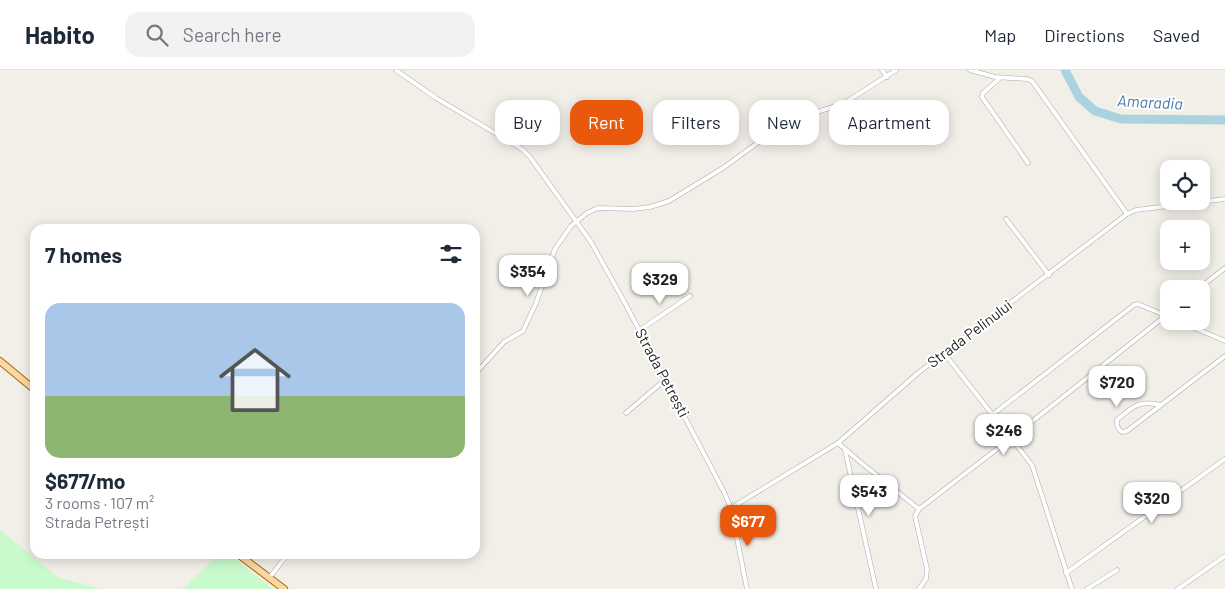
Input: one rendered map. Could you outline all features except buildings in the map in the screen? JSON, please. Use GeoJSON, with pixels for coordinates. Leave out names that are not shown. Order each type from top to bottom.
{"type":"FeatureCollection","features":[{"type":"Feature","properties":{"kind":"main road"},"geometry":{"type":"LineString","coordinates":[[0,361],[30,386]]}},
{"type":"Feature","properties":{"kind":"main road"},"geometry":{"type":"LineString","coordinates":[[244,559],[284,589]]}},
{"type":"Feature","properties":{"kind":"street","name":"Strada Petrești"},"geometry":{"type":"LineString","coordinates":[[396,70],[436,98],[522,149],[578,221],[640,330],[731,508],[747,589]]}},
{"type":"Feature","properties":{"kind":"street"},"geometry":{"type":"LineString","coordinates":[[882,70],[886,76]]}},
{"type":"Feature","properties":{"kind":"street"},"geometry":{"type":"LineString","coordinates":[[480,368],[504,342],[524,331],[555,249],[564,234],[587,213],[598,208],[633,209],[650,207],[670,201],[722,168],[782,125],[797,118],[843,104],[896,70]]}},
{"type":"Feature","properties":{"kind":"street"},"geometry":{"type":"LineString","coordinates":[[970,70],[1000,78],[1027,78],[1035,83],[1127,214]]}},
{"type":"Feature","properties":{"kind":"street"},"geometry":{"type":"LineString","coordinates":[[1000,78],[983,93],[982,97],[1028,162]]}},
{"type":"Feature","properties":{"kind":"street","name":"Strada Pelinului"},"geometry":{"type":"LineString","coordinates":[[731,508],[838,443],[944,353],[1127,214],[1136,210],[1225,199]]}},
{"type":"Feature","properties":{"kind":"street"},"geometry":{"type":"LineString","coordinates":[[1006,218],[1049,275]]}},
{"type":"Feature","properties":{"kind":"street"},"geometry":{"type":"LineString","coordinates":[[1210,280],[1225,268]]}},
{"type":"Feature","properties":{"kind":"street"},"geometry":{"type":"LineString","coordinates":[[640,330],[690,296]]}},
{"type":"Feature","properties":{"kind":"street"},"geometry":{"type":"LineString","coordinates":[[992,415],[1130,307],[1138,304],[1160,313]]}},
{"type":"Feature","properties":{"kind":"street"},"geometry":{"type":"LineString","coordinates":[[919,589],[926,579],[927,568],[915,516],[919,509],[1160,322]]}},
{"type":"Feature","properties":{"kind":"street"},"geometry":{"type":"LineString","coordinates":[[1199,330],[1225,341]]}},
{"type":"Feature","properties":{"kind":"street"},"geometry":{"type":"LineString","coordinates":[[944,353],[1032,465],[1072,589]]}},
{"type":"Feature","properties":{"kind":"street"},"geometry":{"type":"LineString","coordinates":[[1161,405],[1148,402],[1139,403],[1117,420],[1116,425],[1122,432],[1127,431],[1161,405],[1225,356]]}},
{"type":"Feature","properties":{"kind":"street"},"geometry":{"type":"LineString","coordinates":[[626,413],[666,379]]}},
{"type":"Feature","properties":{"kind":"street"},"geometry":{"type":"LineString","coordinates":[[838,443],[919,509]]}},
{"type":"Feature","properties":{"kind":"street"},"geometry":{"type":"LineString","coordinates":[[844,448],[876,589]]}},
{"type":"Feature","properties":{"kind":"street"},"geometry":{"type":"LineString","coordinates":[[1066,573],[1225,459]]}},
{"type":"Feature","properties":{"kind":"street"},"geometry":{"type":"LineString","coordinates":[[1178,589],[1225,556]]}},
{"type":"Feature","properties":{"kind":"street"},"geometry":{"type":"LineString","coordinates":[[269,578],[284,559]]}},
{"type":"Feature","properties":{"kind":"street"},"geometry":{"type":"LineString","coordinates":[[1087,589],[1117,570]]}},
{"type":"Feature","properties":{"kind":"green space"},"geometry":{"type":"Polygon","coordinates":[[[0,530],[30,554],[30,559],[36,559],[59,578],[101,589],[0,589],[0,530]]]}},
{"type":"Feature","properties":{"kind":"green space"},"geometry":{"type":"Polygon","coordinates":[[[214,559],[235,559],[273,589],[183,589],[214,559]]]}},
{"type":"Feature","properties":{"kind":"waterway","name":"Amaradia"},"geometry":{"type":"LineString","coordinates":[[1065,70],[1079,97],[1095,111],[1121,119],[1225,120]]}}]}
